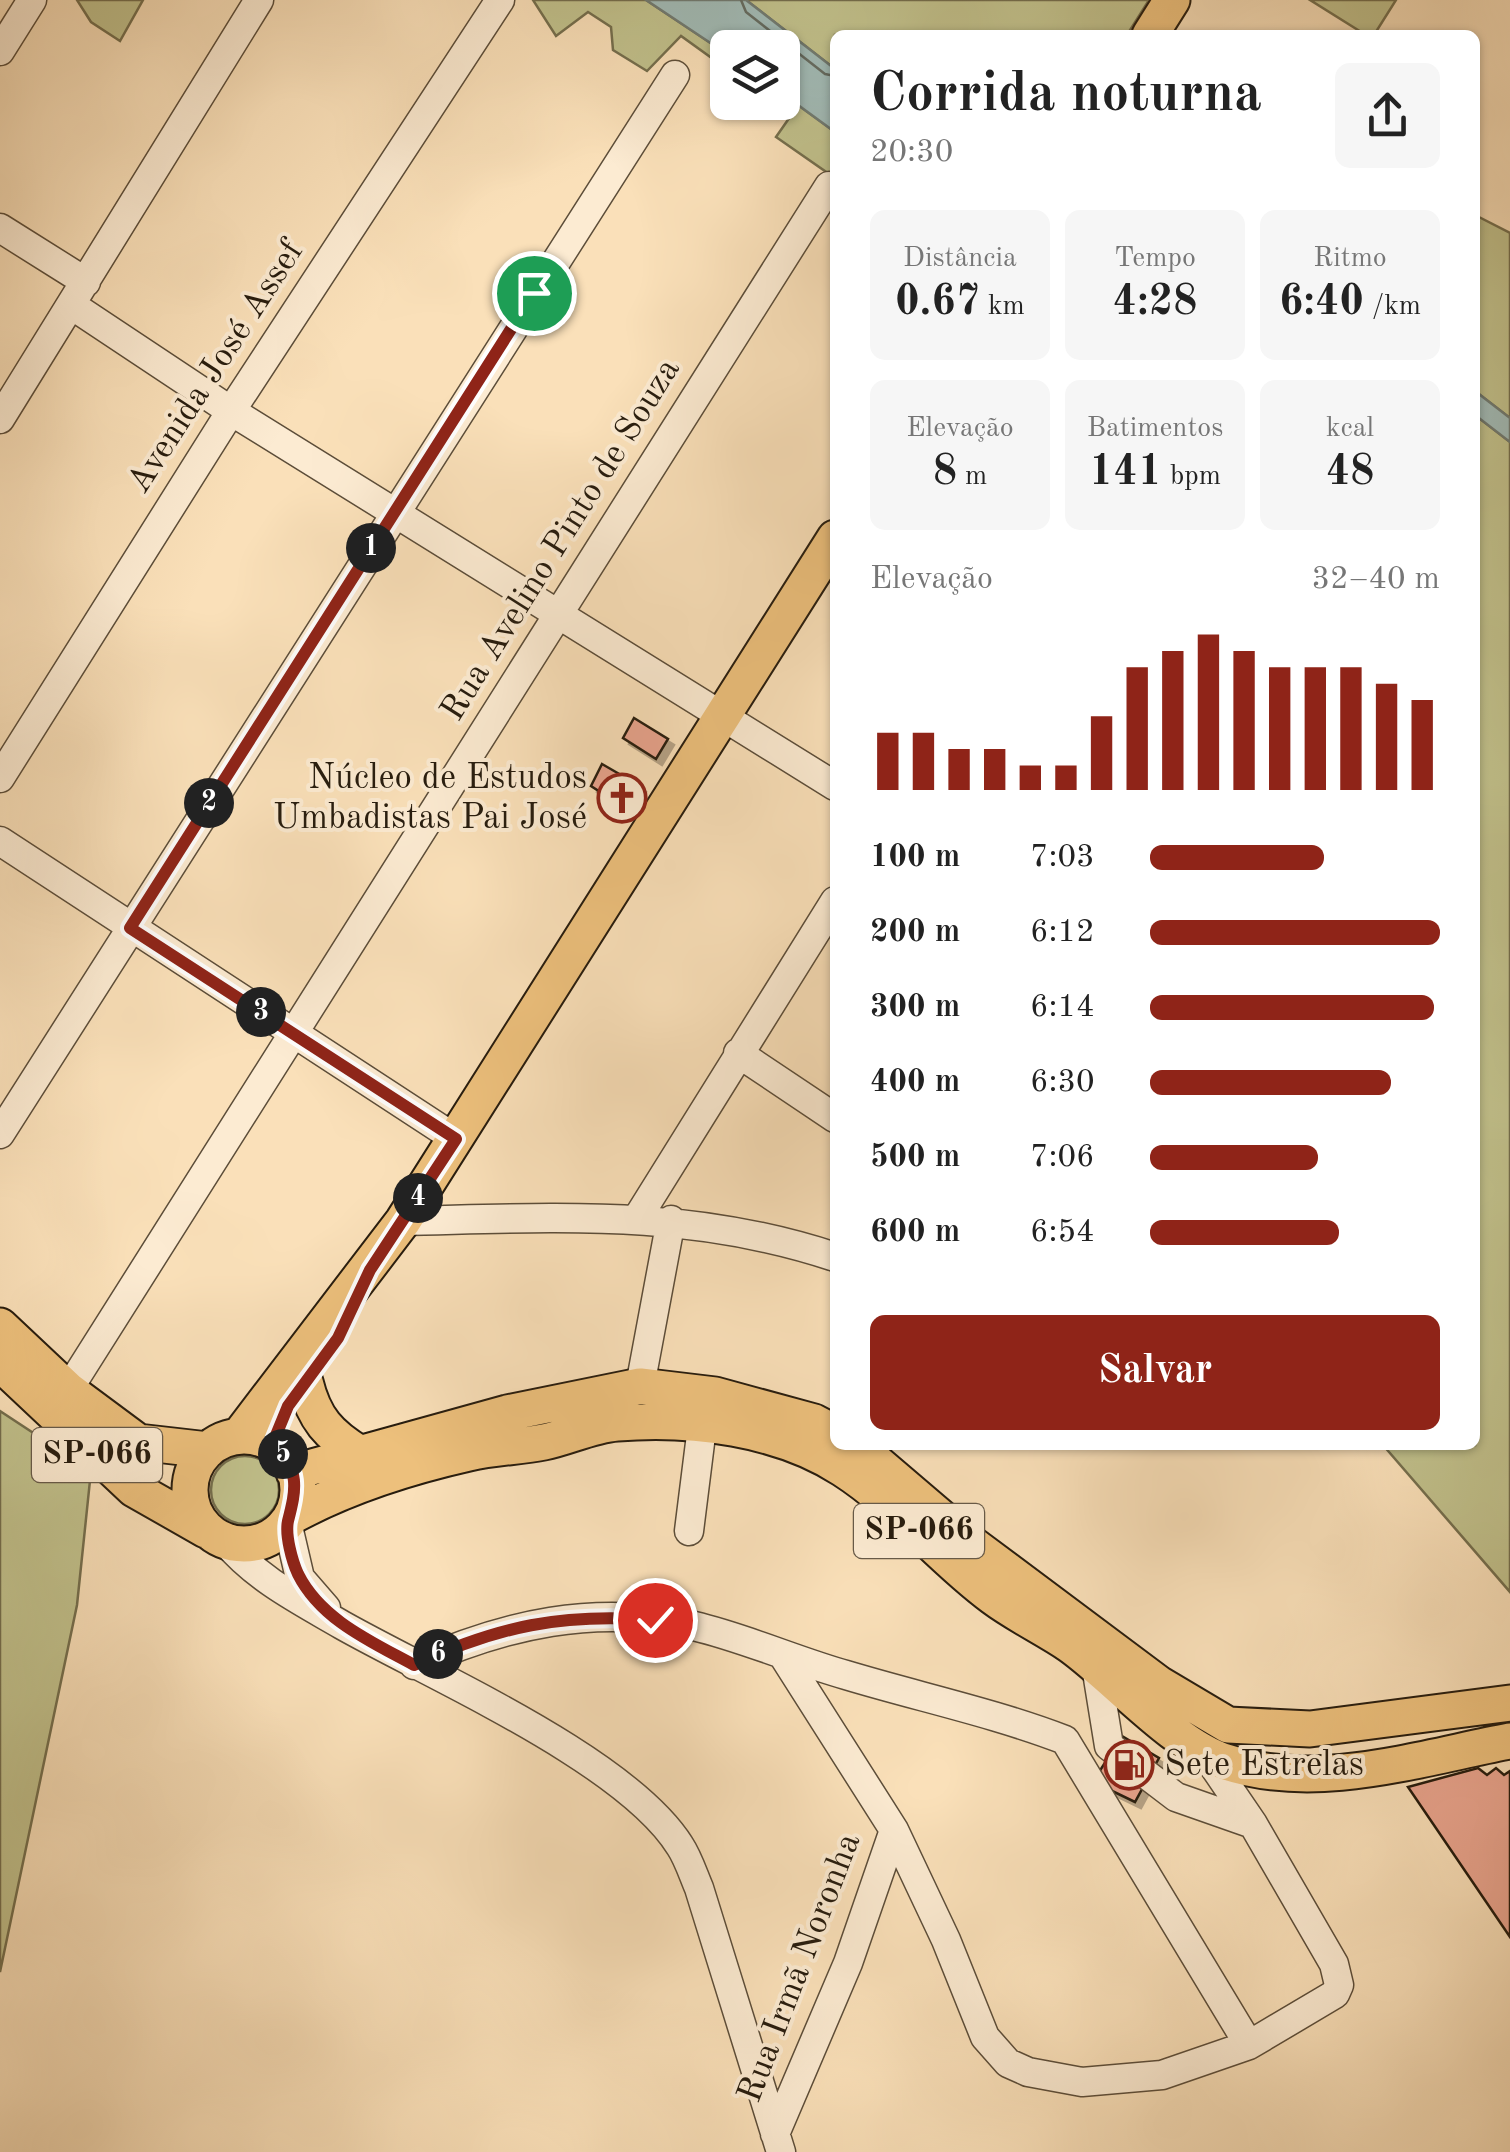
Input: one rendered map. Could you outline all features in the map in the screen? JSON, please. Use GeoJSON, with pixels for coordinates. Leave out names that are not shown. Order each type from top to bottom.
{"type":"FeatureCollection","features":[{"type":"Feature","properties":{"kind":"main road"},"geometry":{"type":"LineString","coordinates":[[1153,30],[1172,0]]}},
{"type":"Feature","properties":{"kind":"main road"},"geometry":{"type":"LineString","coordinates":[[254,1451],[298,1494],[290,1519],[260,1542],[216,1535],[196,1515],[190,1480],[254,1451],[338,1338],[370,1270],[830,546]]}},
{"type":"Feature","properties":{"kind":"main road"},"geometry":{"type":"LineString","coordinates":[[254,1451],[340,1298],[370,1270]]}},
{"type":"Feature","properties":{"kind":"main road","name":"SP-066"},"geometry":{"type":"LineString","coordinates":[[0,1326],[68,1390],[138,1442],[360,1454],[506,1413],[640,1386],[715,1395],[814,1422],[830,1431]]}},
{"type":"Feature","properties":{"kind":"main road","name":"SP-066"},"geometry":{"type":"LineString","coordinates":[[0,1363],[134,1489],[216,1535]]}},
{"type":"Feature","properties":{"kind":"main road"},"geometry":{"type":"LineString","coordinates":[[305,1382],[311,1407],[323,1427],[360,1454]]}},
{"type":"Feature","properties":{"kind":"main road","name":"SP-066"},"geometry":{"type":"LineString","coordinates":[[290,1519],[367,1482],[472,1452],[544,1442],[615,1423],[735,1428],[792,1444],[843,1468],[993,1597],[1073,1647],[1097,1672],[1204,1752],[1226,1762],[1300,1774],[1354,1770],[1510,1741]]}},
{"type":"Feature","properties":{"kind":"main road","name":"SP-066"},"geometry":{"type":"LineString","coordinates":[[862,1450],[974,1545],[1159,1684],[1228,1725],[1310,1729],[1510,1702]]}},
{"type":"Feature","properties":{"kind":"street"},"geometry":{"type":"LineString","coordinates":[[0,50],[32,0]]}},
{"type":"Feature","properties":{"kind":"street"},"geometry":{"type":"LineString","coordinates":[[0,419],[258,0]]}},
{"type":"Feature","properties":{"kind":"street","name":"Avenida José Assef"},"geometry":{"type":"LineString","coordinates":[[0,778],[231,411],[500,0]]}},
{"type":"Feature","properties":{"kind":"street"},"geometry":{"type":"LineString","coordinates":[[0,1134],[675,75]]}},
{"type":"Feature","properties":{"kind":"street","name":"Rua Avelino Pinto de Souza"},"geometry":{"type":"LineString","coordinates":[[68,1390],[829,186]]}},
{"type":"Feature","properties":{"kind":"street"},"geometry":{"type":"LineString","coordinates":[[0,228],[231,411],[830,783]]}},
{"type":"Feature","properties":{"kind":"street"},"geometry":{"type":"LineString","coordinates":[[0,841],[456,1139]]}},
{"type":"Feature","properties":{"kind":"street"},"geometry":{"type":"LineString","coordinates":[[638,1217],[830,910]]}},
{"type":"Feature","properties":{"kind":"street"},"geometry":{"type":"LineString","coordinates":[[738,1053],[830,1115]]}},
{"type":"Feature","properties":{"kind":"street"},"geometry":{"type":"LineString","coordinates":[[403,1220],[638,1217],[729,1228],[830,1256]]}},
{"type":"Feature","properties":{"kind":"street"},"geometry":{"type":"LineString","coordinates":[[640,1386],[671,1220]]}},
{"type":"Feature","properties":{"kind":"street"},"geometry":{"type":"LineString","coordinates":[[688,1532],[702,1427]]}},
{"type":"Feature","properties":{"kind":"street"},"geometry":{"type":"LineString","coordinates":[[290,1519],[300,1578],[344,1626]]}},
{"type":"Feature","properties":{"kind":"street"},"geometry":{"type":"LineString","coordinates":[[216,1535],[257,1574],[621,1783],[680,1846],[699,1888],[778,2143]]}},
{"type":"Feature","properties":{"kind":"street"},"geometry":{"type":"LineString","coordinates":[[414,1665],[492,1632],[531,1622],[614,1616],[698,1627],[784,1657],[1065,1740],[1248,2046]]}},
{"type":"Feature","properties":{"kind":"street"},"geometry":{"type":"LineString","coordinates":[[784,1657],[894,1830],[946,1940],[985,2037],[1008,2063],[1028,2072],[1109,2083],[1162,2075],[1248,2046],[1329,1999],[1339,1985],[1334,1964],[1252,1824],[1204,1752]]}},
{"type":"Feature","properties":{"kind":"street"},"geometry":{"type":"LineString","coordinates":[[1097,1672],[1109,1746],[1176,1797],[1252,1824]]}},
{"type":"Feature","properties":{"kind":"street","name":"Rua Irmã Noronha"},"geometry":{"type":"LineString","coordinates":[[778,2143],[848,1963],[894,1830]]}},
{"type":"Feature","properties":{"kind":"green space"},"geometry":{"type":"Polygon","coordinates":[[[77,0],[143,0],[120,41],[91,22],[77,0]]]}},
{"type":"Feature","properties":{"kind":"green space"},"geometry":{"type":"Polygon","coordinates":[[[533,0],[646,0],[710,43],[710,57],[681,36],[647,71],[613,50],[611,27],[588,12],[556,36],[533,0]]]}},
{"type":"Feature","properties":{"kind":"green space"},"geometry":{"type":"Polygon","coordinates":[[[746,0],[1149,0],[1130,30],[830,30],[830,65],[800,42],[800,30],[785,30],[746,0]]]}},
{"type":"Feature","properties":{"kind":"green space"},"geometry":{"type":"Polygon","coordinates":[[[1310,0],[1396,0],[1377,30],[1358,30],[1310,0]]]}},
{"type":"Feature","properties":{"kind":"green space"},"geometry":{"type":"Polygon","coordinates":[[[800,106],[830,128],[830,175],[776,137],[788,120],[800,120],[800,106]]]}},
{"type":"Feature","properties":{"kind":"green space"},"geometry":{"type":"Polygon","coordinates":[[[1480,218],[1510,233],[1510,418],[1480,395],[1480,218]]]}},
{"type":"Feature","properties":{"kind":"green space"},"geometry":{"type":"Polygon","coordinates":[[[1480,419],[1510,442],[1510,1592],[1387,1450],[1480,1450],[1480,419]]]}},
{"type":"Feature","properties":{"kind":"green space"},"geometry":{"type":"Polygon","coordinates":[[[0,1411],[91,1471],[77,1605],[0,1972],[0,1411]]]}},
{"type":"Feature","properties":{"kind":"green space"},"geometry":{"type":"Polygon","coordinates":[[[245,1456],[269,1466],[279,1490],[269,1514],[245,1524],[221,1514],[211,1490],[221,1466],[245,1456]]]}},
{"type":"Feature","properties":{"kind":"water"},"geometry":{"type":"Polygon","coordinates":[[[646,0],[746,0],[785,30],[710,30],[710,43],[646,0]]]}},
{"type":"Feature","properties":{"kind":"water"},"geometry":{"type":"Polygon","coordinates":[[[800,42],[830,65],[830,128],[800,106],[800,42]]]}},
{"type":"Feature","properties":{"kind":"water"},"geometry":{"type":"Polygon","coordinates":[[[1480,395],[1510,418],[1510,442],[1480,419],[1480,395]]]}},
{"type":"Feature","properties":{"kind":"building"},"geometry":{"type":"Polygon","coordinates":[[[634,718],[668,739],[656,759],[623,738],[634,718]]]}},
{"type":"Feature","properties":{"kind":"building","name":"Núcleo de Estudos Umbadistas Pai José"},"geometry":{"type":"Polygon","coordinates":[[[602,764],[640,786],[628,810],[591,786],[602,764]]]}},
{"type":"Feature","properties":{"kind":"building","name":"Sete Estrelas"},"geometry":{"type":"Polygon","coordinates":[[[1122,1736],[1159,1758],[1135,1802],[1108,1789],[1099,1772],[1122,1736]]]}},
{"type":"Feature","properties":{"kind":"building"},"geometry":{"type":"Polygon","coordinates":[[[1478,1768],[1487,1775],[1496,1768],[1504,1775],[1510,1771],[1510,1937],[1408,1787],[1478,1768]]]}},
{"type":"Feature","properties":{"kind":"place","name":"Núcleo de Estudos Umbadistas Pai José"},"geometry":{"type":"Point","coordinates":[622,798]}},
{"type":"Feature","properties":{"kind":"place","name":"Sete Estrelas"},"geometry":{"type":"Point","coordinates":[1129,1765]}},
{"type":"Feature","properties":{"kind":"route"},"geometry":{"type":"LineString","coordinates":[[534,293],[130,928],[456,1139],[370,1270],[338,1338],[277,1427],[272,1445],[294,1472],[298,1494],[288,1522],[300,1578],[344,1626],[414,1665],[492,1632],[531,1622],[614,1616],[655,1620]]}}]}
